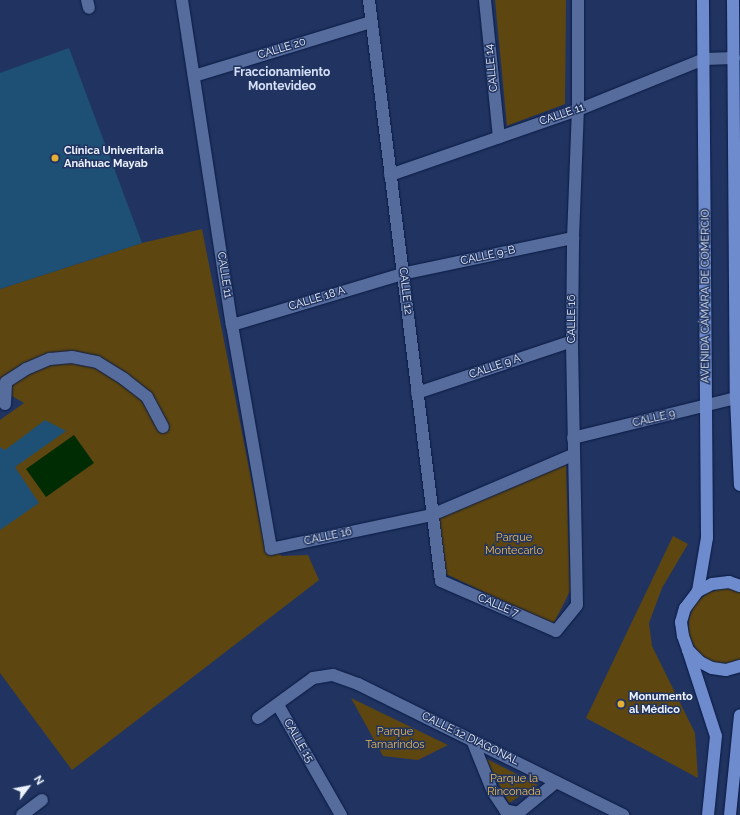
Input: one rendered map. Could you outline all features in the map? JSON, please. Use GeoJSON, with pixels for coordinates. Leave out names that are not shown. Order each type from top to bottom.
{"type":"FeatureCollection","features":[{"type":"Feature","properties":{"kind":"main road","name":"AVENIDA CÁMARA DE COMERCIO"},"geometry":{"type":"LineString","coordinates":[[698,591],[707,538],[703,0]]}},
{"type":"Feature","properties":{"kind":"main road"},"geometry":{"type":"LineString","coordinates":[[733,0],[736,398],[740,485]]}},
{"type":"Feature","properties":{"kind":"main road"},"geometry":{"type":"LineString","coordinates":[[708,815],[716,736],[683,636],[682,622],[685,608],[698,591],[712,584],[729,582],[740,586]]}},
{"type":"Feature","properties":{"kind":"main road"},"geometry":{"type":"LineString","coordinates":[[688,650],[700,662],[712,668],[726,670],[740,666]]}},
{"type":"Feature","properties":{"kind":"main road"},"geometry":{"type":"LineString","coordinates":[[730,815],[740,715]]}},
{"type":"Feature","properties":{"kind":"street","name":"CALLE 11"},"geometry":{"type":"LineString","coordinates":[[182,0],[232,325],[271,549]]}},
{"type":"Feature","properties":{"kind":"street","name":"CALLE 12"},"geometry":{"type":"LineString","coordinates":[[369,0],[440,581]]}},
{"type":"Feature","properties":{"kind":"street","name":"CALLE 14"},"geometry":{"type":"LineString","coordinates":[[485,0],[499,137]]}},
{"type":"Feature","properties":{"kind":"street","name":"CALLE 16"},"geometry":{"type":"LineString","coordinates":[[556,632],[577,605],[572,341],[573,238],[578,110],[578,0]]}},
{"type":"Feature","properties":{"kind":"street","name":"CALLE 20"},"geometry":{"type":"LineString","coordinates":[[194,76],[371,22]]}},
{"type":"Feature","properties":{"kind":"street","name":"CALLE 11"},"geometry":{"type":"LineString","coordinates":[[390,175],[578,110],[704,59],[734,58]]}},
{"type":"Feature","properties":{"kind":"street","name":"CALLE 9-B"},"geometry":{"type":"LineString","coordinates":[[402,274],[573,238]]}},
{"type":"Feature","properties":{"kind":"street","name":"CALLE 18 A"},"geometry":{"type":"LineString","coordinates":[[232,325],[402,274]]}},
{"type":"Feature","properties":{"kind":"street","name":"CALLE 9 A"},"geometry":{"type":"LineString","coordinates":[[417,393],[572,341]]}},
{"type":"Feature","properties":{"kind":"street"},"geometry":{"type":"LineString","coordinates":[[2,404],[6,382],[50,359],[72,357],[97,362],[124,378],[147,397],[163,427]]}},
{"type":"Feature","properties":{"kind":"street","name":"CALLE 9"},"geometry":{"type":"LineString","coordinates":[[573,438],[736,398]]}},
{"type":"Feature","properties":{"kind":"street"},"geometry":{"type":"LineString","coordinates":[[432,515],[573,455]]}},
{"type":"Feature","properties":{"kind":"street","name":"CALLE 16"},"geometry":{"type":"LineString","coordinates":[[271,549],[432,515]]}},
{"type":"Feature","properties":{"kind":"street","name":"CALLE 7"},"geometry":{"type":"LineString","coordinates":[[440,581],[556,632]]}},
{"type":"Feature","properties":{"kind":"street","name":"CALLE 12 DIAGONAL"},"geometry":{"type":"LineString","coordinates":[[278,705],[313,678],[333,676],[358,684],[623,815]]}},
{"type":"Feature","properties":{"kind":"street"},"geometry":{"type":"LineString","coordinates":[[258,718],[278,705]]}},
{"type":"Feature","properties":{"kind":"street","name":"CALLE 15"},"geometry":{"type":"LineString","coordinates":[[278,705],[341,815]]}},
{"type":"Feature","properties":{"kind":"street"},"geometry":{"type":"LineString","coordinates":[[472,740],[493,792],[505,810],[518,813],[556,782]]}},
{"type":"Feature","properties":{"kind":"street"},"geometry":{"type":"LineString","coordinates":[[22,815],[42,800]]}},
{"type":"Feature","properties":{"kind":"green space"},"geometry":{"type":"Polygon","coordinates":[[[495,0],[566,0],[565,104],[507,126],[495,0]]]}},
{"type":"Feature","properties":{"kind":"green space"},"geometry":{"type":"Polygon","coordinates":[[[202,229],[262,534],[273,549],[282,556],[308,555],[319,580],[72,770],[0,673],[0,420],[24,403],[0,389],[0,289],[142,243],[202,229]]]}},
{"type":"Feature","properties":{"kind":"green space","name":"Parque Montecarlo"},"geometry":{"type":"Polygon","coordinates":[[[566,464],[570,591],[553,625],[446,574],[436,519],[566,464]]]}},
{"type":"Feature","properties":{"kind":"green space"},"geometry":{"type":"Polygon","coordinates":[[[673,536],[688,544],[662,588],[649,623],[652,646],[695,733],[698,778],[586,718],[673,536]]]}},
{"type":"Feature","properties":{"kind":"green space"},"geometry":{"type":"Polygon","coordinates":[[[727,587],[740,590],[740,662],[730,665],[716,664],[699,656],[689,635],[689,619],[694,605],[707,593],[727,587]]]}},
{"type":"Feature","properties":{"kind":"green space","name":"Parque Tamarindos"},"geometry":{"type":"Polygon","coordinates":[[[351,698],[448,745],[418,760],[383,756],[351,698]]]}},
{"type":"Feature","properties":{"kind":"green space","name":"Parque la Rinconada"},"geometry":{"type":"Polygon","coordinates":[[[485,758],[538,785],[509,803],[485,758]]]}},
{"type":"Feature","properties":{"kind":"shaded area"},"geometry":{"type":"Polygon","coordinates":[[[74,435],[94,463],[46,497],[26,469],[74,435]]]}},
{"type":"Feature","properties":{"kind":"building","name":"Clínica Univeritaria Anáhuac Mayab"},"geometry":{"type":"Polygon","coordinates":[[[69,48],[142,243],[0,289],[0,73],[69,48]]]}},
{"type":"Feature","properties":{"kind":"building"},"geometry":{"type":"Polygon","coordinates":[[[45,420],[66,431],[15,467],[39,503],[0,530],[0,447],[5,450],[45,420]]]}},
{"type":"Feature","properties":{"kind":"place","name":"Clínica Univeritaria Anáhuac Mayab"},"geometry":{"type":"Point","coordinates":[55,158]}},
{"type":"Feature","properties":{"kind":"place","name":"Monumento al Médico"},"geometry":{"type":"Point","coordinates":[621,704]}},
{"type":"Feature","properties":{"kind":"district","name":"Fraccionamiento Montevideo"},"geometry":{"type":"Point","coordinates":[282,80]}}]}
